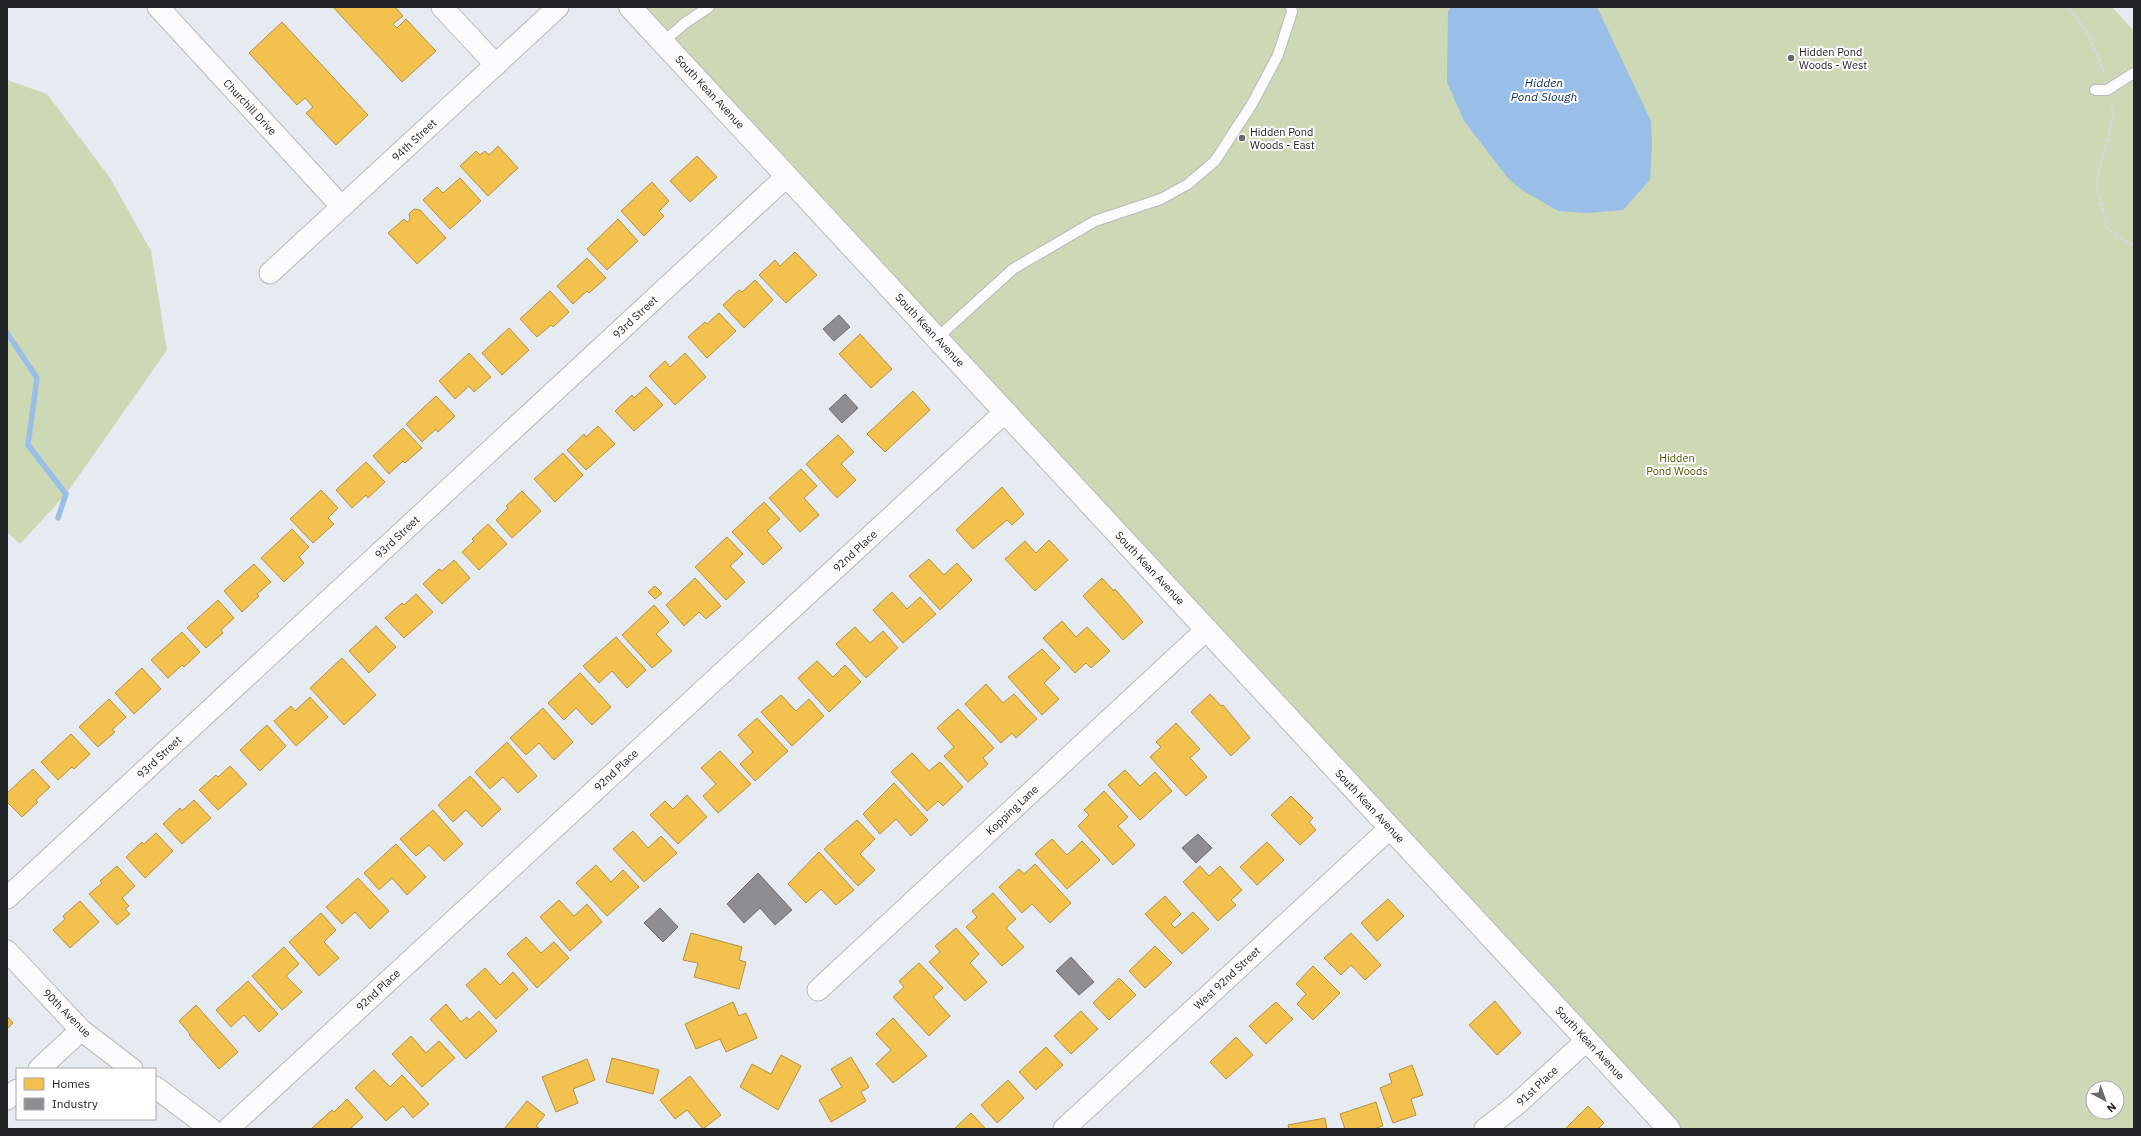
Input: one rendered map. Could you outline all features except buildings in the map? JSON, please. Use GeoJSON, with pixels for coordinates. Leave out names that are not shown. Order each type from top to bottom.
{"type":"FeatureCollection","features":[{"type":"Feature","properties":{"kind":"street","name":"Churchill Drive"},"geometry":{"type":"LineString","coordinates":[[158,7],[342,207]]}},
{"type":"Feature","properties":{"kind":"street"},"geometry":{"type":"LineString","coordinates":[[442,7],[496,65]]}},
{"type":"Feature","properties":{"kind":"street","name":"94th Street"},"geometry":{"type":"LineString","coordinates":[[270,274],[558,7]]}},
{"type":"Feature","properties":{"kind":"street","name":"South Kean Avenue"},"geometry":{"type":"LineString","coordinates":[[630,7],[1669,1129]]}},
{"type":"Feature","properties":{"kind":"street","name":"93rd Street"},"geometry":{"type":"LineString","coordinates":[[7,898],[787,176]]}},
{"type":"Feature","properties":{"kind":"street","name":"92nd Place"},"geometry":{"type":"LineString","coordinates":[[228,1129],[1005,412]]}},
{"type":"Feature","properties":{"kind":"street","name":"Kopping Lane"},"geometry":{"type":"LineString","coordinates":[[818,990],[1207,629]]}},
{"type":"Feature","properties":{"kind":"street","name":"West 92nd Street"},"geometry":{"type":"LineString","coordinates":[[1064,1129],[1390,828]]}},
{"type":"Feature","properties":{"kind":"street","name":"90th Avenue"},"geometry":{"type":"LineString","coordinates":[[7,951],[81,1030],[131,1068]]}},
{"type":"Feature","properties":{"kind":"street"},"geometry":{"type":"LineString","coordinates":[[40,1068],[81,1030]]}},
{"type":"Feature","properties":{"kind":"street","name":"91st Place"},"geometry":{"type":"LineString","coordinates":[[1486,1129],[1516,1105],[1587,1040]]}},
{"type":"Feature","properties":{"kind":"street"},"geometry":{"type":"LineString","coordinates":[[156,1088],[211,1129]]}},
{"type":"Feature","properties":{"kind":"street"},"geometry":{"type":"LineString","coordinates":[[7,1099],[16,1091]]}},
{"type":"Feature","properties":{"kind":"lane"},"geometry":{"type":"LineString","coordinates":[[663,42],[685,23],[709,7]]}},
{"type":"Feature","properties":{"kind":"lane"},"geometry":{"type":"LineString","coordinates":[[937,338],[1013,270],[1095,221],[1161,199],[1188,184],[1215,161],[1252,104],[1278,55],[1292,12],[1291,7]]}},
{"type":"Feature","properties":{"kind":"lane"},"geometry":{"type":"LineString","coordinates":[[2095,90],[2106,90],[2134,73]]}},
{"type":"Feature","properties":{"kind":"path"},"geometry":{"type":"LineString","coordinates":[[2068,7],[2089,35],[2110,88],[2113,118],[2096,183],[2108,230],[2134,246]]}},
{"type":"Feature","properties":{"kind":"green space","name":"Hidden Pond Woods"},"geometry":{"type":"Polygon","coordinates":[[[628,7],[2112,7],[2134,31],[2134,1129],[1672,1129],[628,7]]]}},
{"type":"Feature","properties":{"kind":"green space"},"geometry":{"type":"Polygon","coordinates":[[[7,80],[47,94],[110,178],[151,251],[167,350],[66,494],[20,544],[7,532],[7,80]]]}},
{"type":"Feature","properties":{"kind":"water","name":"Hidden Pond Slough"},"geometry":{"type":"Polygon","coordinates":[[[1451,7],[1597,7],[1651,121],[1652,145],[1650,180],[1623,210],[1587,213],[1558,211],[1522,190],[1508,178],[1464,121],[1447,82],[1448,12],[1451,7]]]}},
{"type":"Feature","properties":{"kind":"waterway"},"geometry":{"type":"LineString","coordinates":[[7,333],[37,378],[28,445],[66,494],[58,518]]}},
{"type":"Feature","properties":{"kind":"place","name":"Hidden Pond Woods - West"},"geometry":{"type":"Point","coordinates":[1791,58]}},
{"type":"Feature","properties":{"kind":"place","name":"Hidden Pond Woods - East"},"geometry":{"type":"Point","coordinates":[1242,138]}}]}
